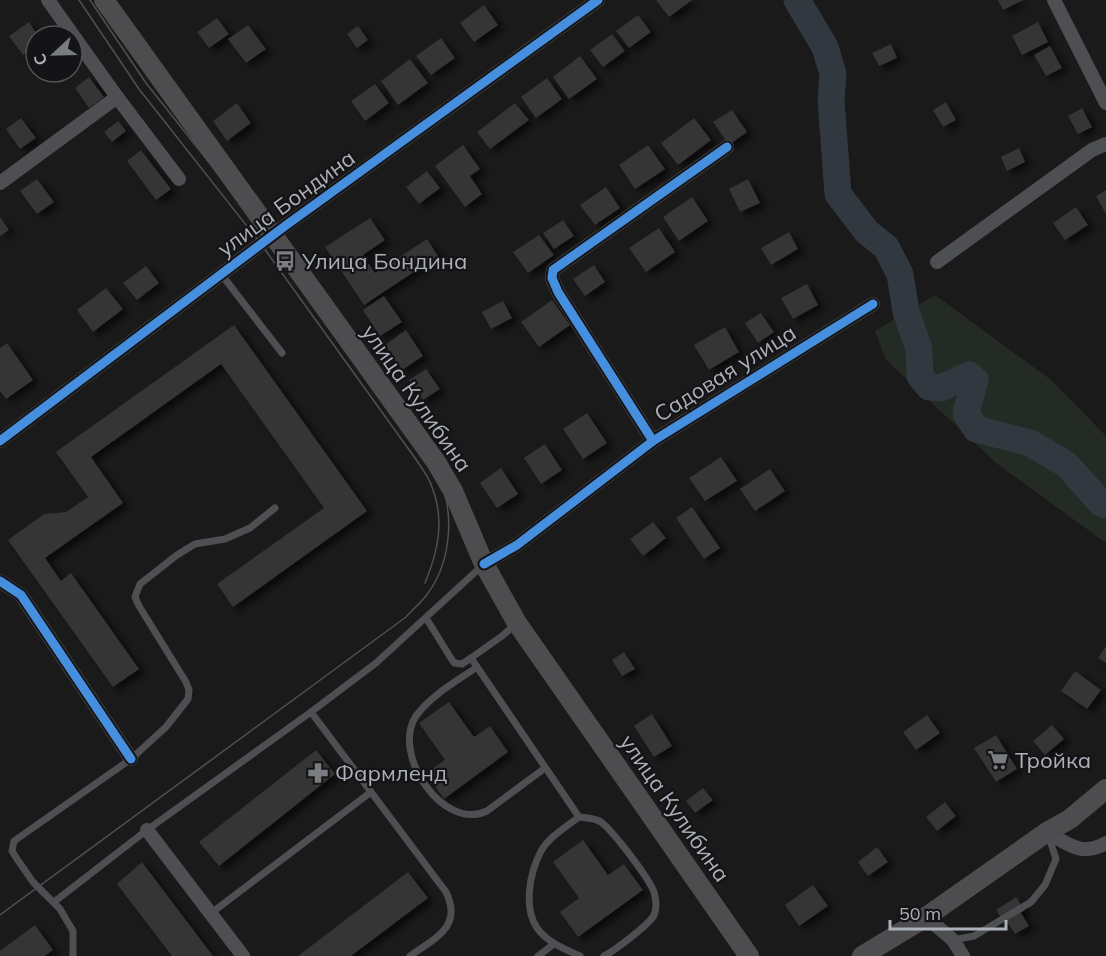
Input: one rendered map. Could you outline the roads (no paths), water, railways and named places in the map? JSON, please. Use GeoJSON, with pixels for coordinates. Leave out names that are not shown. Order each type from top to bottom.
{"type":"FeatureCollection","features":[{"type":"Feature","properties":{"kind":"main road","name":"улица Кулибина"},"geometry":{"type":"LineString","coordinates":[[104,0],[436,462],[453,490],[484,564],[517,623],[749,956]]}},
{"type":"Feature","properties":{"kind":"main road"},"geometry":{"type":"LineString","coordinates":[[862,956],[926,917],[1047,832],[1070,819],[1106,789]]}},
{"type":"Feature","properties":{"kind":"street"},"geometry":{"type":"LineString","coordinates":[[48,0],[117,97],[179,178]]}},
{"type":"Feature","properties":{"kind":"street","name":"улица Бондина"},"geometry":{"type":"LineString","coordinates":[[0,441],[272,236],[598,0]]}},
{"type":"Feature","properties":{"kind":"street"},"geometry":{"type":"LineString","coordinates":[[1054,0],[1106,103]]}},
{"type":"Feature","properties":{"kind":"street"},"geometry":{"type":"LineString","coordinates":[[0,183],[117,97]]}},
{"type":"Feature","properties":{"kind":"street"},"geometry":{"type":"LineString","coordinates":[[937,262],[1092,150],[1106,144]]}},
{"type":"Feature","properties":{"kind":"street"},"geometry":{"type":"LineString","coordinates":[[652,441],[558,292],[552,278],[554,270],[727,147]]}},
{"type":"Feature","properties":{"kind":"street","name":"Садовая улица"},"geometry":{"type":"LineString","coordinates":[[484,564],[517,545],[652,441],[873,304]]}},
{"type":"Feature","properties":{"kind":"street"},"geometry":{"type":"LineString","coordinates":[[0,581],[21,595],[131,759]]}},
{"type":"Feature","properties":{"kind":"street"},"geometry":{"type":"LineString","coordinates":[[147,830],[243,956]]}},
{"type":"Feature","properties":{"kind":"street"},"geometry":{"type":"LineString","coordinates":[[1047,832],[1080,850],[1091,850],[1106,843]]}},
{"type":"Feature","properties":{"kind":"street"},"geometry":{"type":"LineString","coordinates":[[926,917],[953,940],[963,956]]}},
{"type":"Feature","properties":{"kind":"lane"},"geometry":{"type":"LineString","coordinates":[[221,274],[282,353]]}},
{"type":"Feature","properties":{"kind":"lane"},"geometry":{"type":"LineString","coordinates":[[73,956],[73,930],[54,902],[33,882],[17,859],[12,851],[14,840],[131,759],[166,727],[188,699],[189,690],[186,682],[138,606],[135,597],[140,584],[195,544],[225,539],[250,528],[275,508]]}},
{"type":"Feature","properties":{"kind":"lane"},"geometry":{"type":"LineString","coordinates":[[54,902],[147,830],[376,663],[484,564]]}},
{"type":"Feature","properties":{"kind":"lane"},"geometry":{"type":"LineString","coordinates":[[426,618],[454,663],[462,664],[517,623]]}},
{"type":"Feature","properties":{"kind":"lane"},"geometry":{"type":"LineString","coordinates":[[471,658],[579,817]]}},
{"type":"Feature","properties":{"kind":"lane"},"geometry":{"type":"LineString","coordinates":[[477,667],[440,694],[416,716],[410,731],[411,754],[418,776],[441,803],[462,814],[477,816],[545,768]]}},
{"type":"Feature","properties":{"kind":"lane"},"geometry":{"type":"LineString","coordinates":[[311,712],[451,901],[453,910],[451,919],[444,932],[410,956]]}},
{"type":"Feature","properties":{"kind":"lane"},"geometry":{"type":"LineString","coordinates":[[210,914],[371,792]]}},
{"type":"Feature","properties":{"kind":"lane"},"geometry":{"type":"LineString","coordinates":[[580,956],[568,953],[554,944],[536,927],[528,898],[530,882],[541,851],[557,833],[579,817],[599,820],[648,880],[654,891],[656,905],[654,916],[613,952],[604,956]]}},
{"type":"Feature","properties":{"kind":"lane"},"geometry":{"type":"LineString","coordinates":[[953,940],[974,936],[1031,902],[1046,885],[1056,859],[1047,832]]}},
{"type":"Feature","properties":{"kind":"lane"},"geometry":{"type":"LineString","coordinates":[[538,956],[554,944]]}},
{"type":"Feature","properties":{"kind":"waterway"},"geometry":{"type":"LineString","coordinates":[[797,0],[825,47],[833,74],[831,100],[838,194],[867,232],[886,247],[900,274],[906,312],[919,349],[920,376],[929,387],[941,388],[969,375],[975,380],[966,413],[976,429],[1030,443],[1066,464],[1101,503],[1106,505]]}},
{"type":"Feature","properties":{"kind":"tram line"},"geometry":{"type":"LineString","coordinates":[[79,0],[139,89],[261,244],[427,476],[436,499],[439,524],[436,548],[425,583]]}},
{"type":"Feature","properties":{"kind":"tram line"},"geometry":{"type":"LineString","coordinates":[[0,915],[406,617],[426,596],[436,581],[442,567],[448,537],[449,522],[444,492],[423,450],[269,238],[146,83],[90,0]]}},
{"type":"Feature","properties":{"kind":"place","name":"Улица Бондина"},"geometry":{"type":"Point","coordinates":[285,261]}},
{"type":"Feature","properties":{"kind":"place","name":"Тройка"},"geometry":{"type":"Point","coordinates":[998,760]}},
{"type":"Feature","properties":{"kind":"place","name":"Фармленд"},"geometry":{"type":"Point","coordinates":[318,773]}}]}
